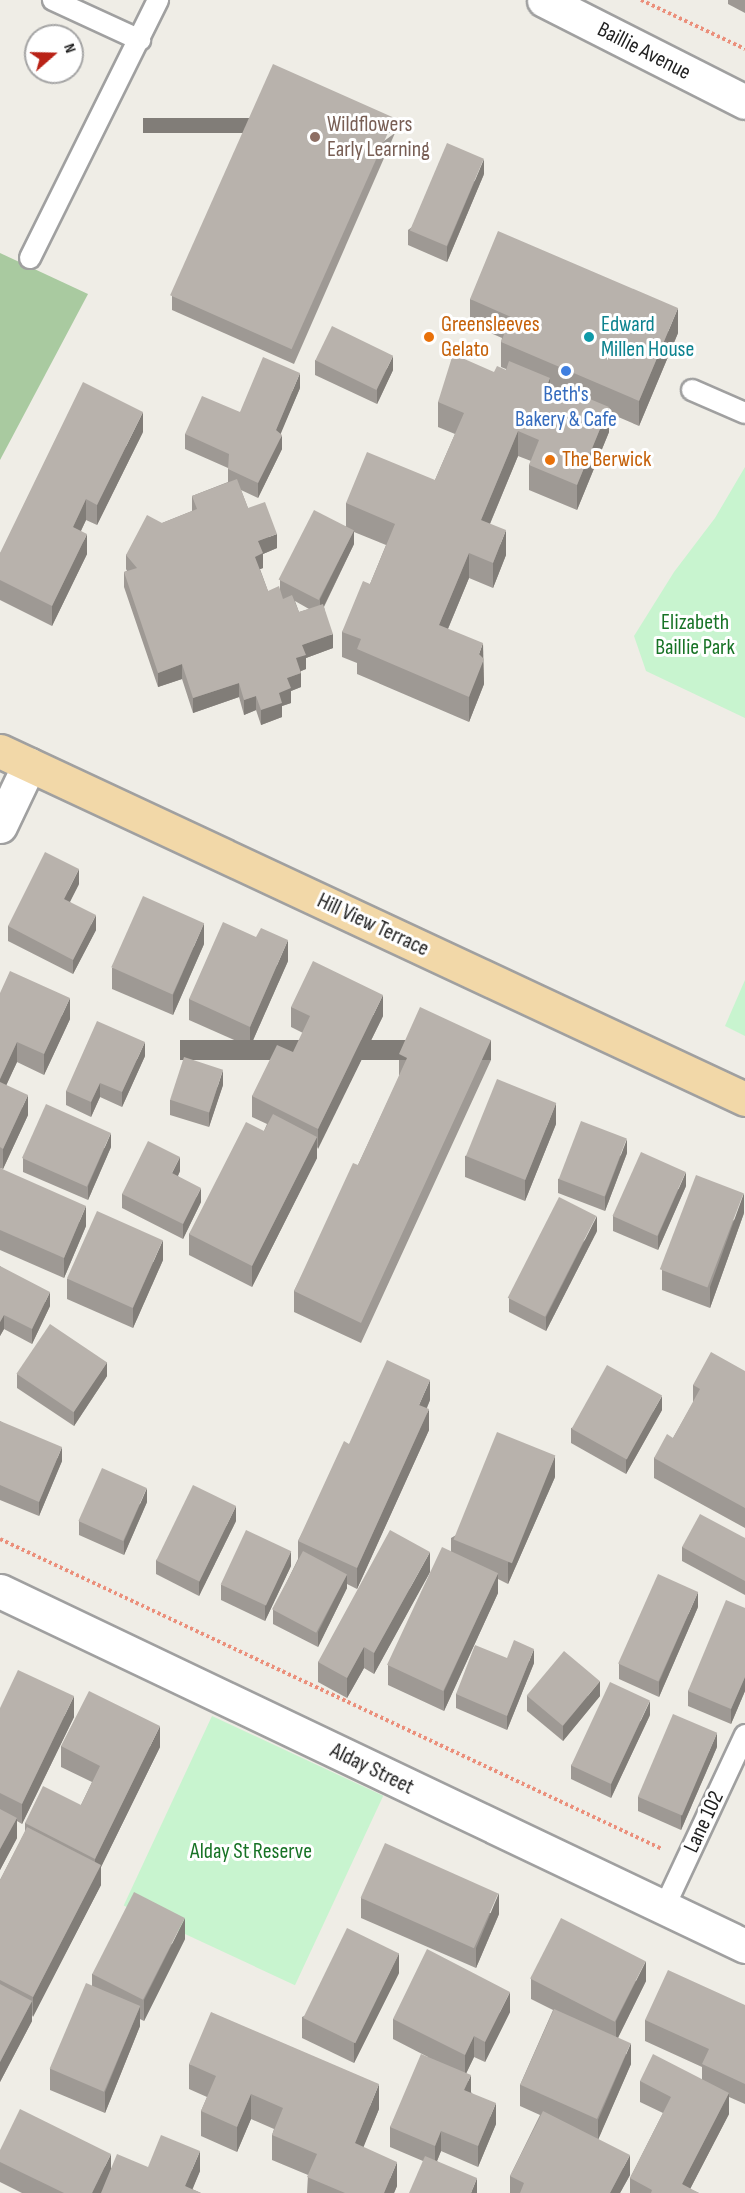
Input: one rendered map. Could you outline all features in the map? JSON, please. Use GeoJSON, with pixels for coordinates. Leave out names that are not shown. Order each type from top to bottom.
{"type":"FeatureCollection","features":[{"type":"Feature","properties":{"kind":"main road","name":"Hill View Terrace"},"geometry":{"type":"LineString","coordinates":[[14,758],[745,1099]]}},
{"type":"Feature","properties":{"kind":"street","name":"Baillie Avenue"},"geometry":{"type":"LineString","coordinates":[[544,0],[745,102]]}},
{"type":"Feature","properties":{"kind":"street"},"geometry":{"type":"LineString","coordinates":[[0,826],[14,758]]}},
{"type":"Feature","properties":{"kind":"street","name":"Alday Street"},"geometry":{"type":"LineString","coordinates":[[0,1591],[745,1946]]}},
{"type":"Feature","properties":{"kind":"lane"},"geometry":{"type":"LineString","coordinates":[[53,0],[140,40]]}},
{"type":"Feature","properties":{"kind":"lane"},"geometry":{"type":"LineString","coordinates":[[30,258],[158,0]]}},
{"type":"Feature","properties":{"kind":"lane"},"geometry":{"type":"LineString","coordinates":[[692,390],[745,413]]}},
{"type":"Feature","properties":{"kind":"lane","name":"Lane 102"},"geometry":{"type":"LineString","coordinates":[[663,1908],[745,1735]]}},
{"type":"Feature","properties":{"kind":"path"},"geometry":{"type":"LineString","coordinates":[[641,0],[745,49]]}},
{"type":"Feature","properties":{"kind":"path"},"geometry":{"type":"LineString","coordinates":[[0,1539],[686,1860]]}},
{"type":"Feature","properties":{"kind":"green space"},"geometry":{"type":"Polygon","coordinates":[[[0,253],[88,294],[0,460],[0,253]]]}},
{"type":"Feature","properties":{"kind":"green space","name":"Elizabeth Baillie Park"},"geometry":{"type":"Polygon","coordinates":[[[745,467],[745,718],[646,671],[634,636],[674,572],[715,518],[745,467]]]}},
{"type":"Feature","properties":{"kind":"green space"},"geometry":{"type":"Polygon","coordinates":[[[745,980],[745,1036],[725,1026],[745,980]]]}},
{"type":"Feature","properties":{"kind":"green space","name":"Alday St Reserve"},"geometry":{"type":"Polygon","coordinates":[[[212,1716],[383,1796],[295,1985],[124,1905],[212,1716]]]}},
{"type":"Feature","properties":{"kind":"building"},"geometry":{"type":"Polygon","coordinates":[[[273,64],[395,118],[292,349],[170,295],[273,64]]]}},
{"type":"Feature","properties":{"kind":"building"},"geometry":{"type":"Polygon","coordinates":[[[447,143],[484,159],[447,246],[410,230],[447,143]]]}},
{"type":"Feature","properties":{"kind":"building","name":"Edward Millen House"},"geometry":{"type":"Polygon","coordinates":[[[498,231],[678,308],[639,401],[501,342],[511,317],[470,299],[498,231]]]}},
{"type":"Feature","properties":{"kind":"building"},"geometry":{"type":"Polygon","coordinates":[[[332,326],[393,356],[376,390],[315,360],[332,326]]]}},
{"type":"Feature","properties":{"kind":"building"},"geometry":{"type":"Polygon","coordinates":[[[453,354],[494,372],[497,366],[506,370],[509,361],[550,378],[545,391],[562,398],[566,389],[609,407],[577,485],[529,465],[539,440],[518,431],[481,520],[506,530],[493,563],[469,553],[439,625],[483,643],[479,654],[484,659],[469,697],[357,649],[361,639],[342,632],[363,581],[370,584],[395,524],[346,503],[367,452],[435,480],[464,413],[438,402],[453,354]]]}},
{"type":"Feature","properties":{"kind":"building"},"geometry":{"type":"Polygon","coordinates":[[[263,357],[300,373],[276,430],[282,435],[258,483],[228,469],[229,454],[185,434],[202,396],[240,412],[263,357]]]}},
{"type":"Feature","properties":{"kind":"building"},"geometry":{"type":"Polygon","coordinates":[[[83,382],[143,412],[97,505],[86,499],[73,527],[87,534],[52,606],[0,580],[0,553],[83,382]]]}},
{"type":"Feature","properties":{"kind":"building"},"geometry":{"type":"Polygon","coordinates":[[[237,479],[248,508],[265,502],[277,534],[258,541],[263,553],[255,557],[268,591],[279,586],[283,599],[292,595],[299,612],[323,604],[333,634],[302,645],[306,655],[296,658],[301,673],[287,678],[291,688],[279,693],[282,703],[261,710],[256,696],[244,700],[239,683],[193,698],[182,664],[158,673],[124,572],[137,568],[126,555],[147,515],[162,523],[197,509],[192,496],[237,479]]]}},
{"type":"Feature","properties":{"kind":"building"},"geometry":{"type":"Polygon","coordinates":[[[314,510],[354,530],[319,600],[279,579],[314,510]]]}},
{"type":"Feature","properties":{"kind":"building"},"geometry":{"type":"Polygon","coordinates":[[[45,852],[79,869],[64,899],[96,915],[73,960],[8,926],[45,852]]]}},
{"type":"Feature","properties":{"kind":"building"},"geometry":{"type":"Polygon","coordinates":[[[143,896],[204,923],[172,995],[111,967],[143,896]]]}},
{"type":"Feature","properties":{"kind":"building"},"geometry":{"type":"Polygon","coordinates":[[[223,922],[256,937],[261,928],[288,940],[250,1027],[189,999],[223,922]]]}},
{"type":"Feature","properties":{"kind":"building"},"geometry":{"type":"Polygon","coordinates":[[[313,961],[383,995],[318,1129],[252,1096],[277,1045],[293,1052],[310,1016],[291,1007],[313,961]]]}},
{"type":"Feature","properties":{"kind":"building"},"geometry":{"type":"Polygon","coordinates":[[[10,971],[70,998],[44,1054],[17,1042],[0,1079],[0,993],[10,971]]]}},
{"type":"Feature","properties":{"kind":"building"},"geometry":{"type":"Polygon","coordinates":[[[420,1007],[491,1040],[361,1323],[294,1291],[353,1163],[358,1165],[407,1058],[399,1054],[420,1007]]]}},
{"type":"Feature","properties":{"kind":"building"},"geometry":{"type":"Polygon","coordinates":[[[97,1021],[145,1042],[122,1092],[100,1083],[91,1102],[66,1091],[97,1021]]]}},
{"type":"Feature","properties":{"kind":"building"},"geometry":{"type":"Polygon","coordinates":[[[184,1057],[223,1070],[209,1112],[170,1100],[184,1057]]]}},
{"type":"Feature","properties":{"kind":"building"},"geometry":{"type":"Polygon","coordinates":[[[497,1079],[556,1103],[525,1180],[466,1156],[497,1079]]]}},
{"type":"Feature","properties":{"kind":"building"},"geometry":{"type":"Polygon","coordinates":[[[0,1082],[28,1095],[3,1149],[0,1147],[0,1082]]]}},
{"type":"Feature","properties":{"kind":"building"},"geometry":{"type":"Polygon","coordinates":[[[46,1104],[111,1133],[87,1187],[22,1158],[46,1104]]]}},
{"type":"Feature","properties":{"kind":"building"},"geometry":{"type":"Polygon","coordinates":[[[273,1114],[317,1137],[252,1266],[189,1234],[246,1122],[264,1131],[273,1114]]]}},
{"type":"Feature","properties":{"kind":"building"},"geometry":{"type":"Polygon","coordinates":[[[581,1121],[627,1139],[605,1196],[559,1179],[581,1121]]]}},
{"type":"Feature","properties":{"kind":"building"},"geometry":{"type":"Polygon","coordinates":[[[148,1141],[180,1157],[172,1173],[201,1188],[183,1224],[122,1194],[148,1141]]]}},
{"type":"Feature","properties":{"kind":"building"},"geometry":{"type":"Polygon","coordinates":[[[641,1152],[686,1172],[657,1236],[613,1216],[641,1152]]]}},
{"type":"Feature","properties":{"kind":"building"},"geometry":{"type":"Polygon","coordinates":[[[0,1168],[86,1206],[64,1258],[0,1230],[0,1168]]]}},
{"type":"Feature","properties":{"kind":"building"},"geometry":{"type":"Polygon","coordinates":[[[696,1175],[744,1193],[707,1288],[660,1269],[696,1175]]]}},
{"type":"Feature","properties":{"kind":"building"},"geometry":{"type":"Polygon","coordinates":[[[559,1197],[596,1216],[545,1317],[508,1298],[559,1197]]]}},
{"type":"Feature","properties":{"kind":"building"},"geometry":{"type":"Polygon","coordinates":[[[97,1211],[163,1240],[133,1308],[67,1279],[97,1211]]]}},
{"type":"Feature","properties":{"kind":"building"},"geometry":{"type":"Polygon","coordinates":[[[0,1266],[50,1292],[32,1329],[4,1315],[0,1322],[0,1266]]]}},
{"type":"Feature","properties":{"kind":"building"},"geometry":{"type":"Polygon","coordinates":[[[50,1324],[107,1363],[74,1412],[16,1374],[50,1324]]]}},
{"type":"Feature","properties":{"kind":"building"},"geometry":{"type":"Polygon","coordinates":[[[711,1352],[745,1371],[745,1508],[654,1458],[667,1434],[673,1438],[700,1389],[693,1385],[711,1352]]]}},
{"type":"Feature","properties":{"kind":"building"},"geometry":{"type":"Polygon","coordinates":[[[387,1360],[430,1380],[419,1405],[429,1409],[357,1568],[298,1541],[344,1441],[349,1444],[387,1360]]]}},
{"type":"Feature","properties":{"kind":"building"},"geometry":{"type":"Polygon","coordinates":[[[607,1365],[662,1396],[627,1459],[572,1429],[607,1365]]]}},
{"type":"Feature","properties":{"kind":"building"},"geometry":{"type":"Polygon","coordinates":[[[0,1421],[62,1447],[39,1502],[0,1485],[0,1421]]]}},
{"type":"Feature","properties":{"kind":"building"},"geometry":{"type":"Polygon","coordinates":[[[497,1432],[555,1456],[512,1563],[454,1540],[497,1432]]]}},
{"type":"Feature","properties":{"kind":"building"},"geometry":{"type":"Polygon","coordinates":[[[102,1468],[147,1488],[123,1541],[78,1521],[102,1468]]]}},
{"type":"Feature","properties":{"kind":"building"},"geometry":{"type":"Polygon","coordinates":[[[193,1485],[236,1506],[199,1582],[156,1560],[193,1485]]]}},
{"type":"Feature","properties":{"kind":"building"},"geometry":{"type":"Polygon","coordinates":[[[700,1514],[745,1538],[745,1581],[682,1547],[700,1514]]]}},
{"type":"Feature","properties":{"kind":"building"},"geometry":{"type":"Polygon","coordinates":[[[246,1530],[291,1551],[266,1606],[221,1584],[246,1530]]]}},
{"type":"Feature","properties":{"kind":"building"},"geometry":{"type":"Polygon","coordinates":[[[390,1530],[430,1552],[374,1653],[364,1647],[347,1678],[318,1662],[390,1530]]]}},
{"type":"Feature","properties":{"kind":"building"},"geometry":{"type":"Polygon","coordinates":[[[442,1547],[498,1573],[443,1691],[387,1665],[442,1547]]]}},
{"type":"Feature","properties":{"kind":"building"},"geometry":{"type":"Polygon","coordinates":[[[303,1551],[347,1574],[316,1633],[272,1609],[303,1551]]]}},
{"type":"Feature","properties":{"kind":"building"},"geometry":{"type":"Polygon","coordinates":[[[658,1574],[698,1592],[658,1681],[618,1664],[658,1574]]]}},
{"type":"Feature","properties":{"kind":"building"},"geometry":{"type":"Polygon","coordinates":[[[726,1600],[745,1608],[745,1677],[731,1709],[688,1691],[726,1600]]]}},
{"type":"Feature","properties":{"kind":"building"},"geometry":{"type":"Polygon","coordinates":[[[514,1640],[534,1649],[507,1716],[456,1694],[475,1645],[507,1658],[514,1640]]]}},
{"type":"Feature","properties":{"kind":"building"},"geometry":{"type":"Polygon","coordinates":[[[564,1651],[600,1681],[563,1726],[527,1695],[564,1651]]]}},
{"type":"Feature","properties":{"kind":"building"},"geometry":{"type":"Polygon","coordinates":[[[18,1670],[74,1696],[22,1804],[0,1793],[0,1708],[18,1670]]]}},
{"type":"Feature","properties":{"kind":"building"},"geometry":{"type":"Polygon","coordinates":[[[610,1682],[650,1701],[611,1784],[571,1765],[610,1682]]]}},
{"type":"Feature","properties":{"kind":"building"},"geometry":{"type":"Polygon","coordinates":[[[89,1691],[160,1726],[95,1859],[25,1823],[43,1786],[81,1805],[100,1766],[61,1746],[89,1691]]]}},
{"type":"Feature","properties":{"kind":"building"},"geometry":{"type":"Polygon","coordinates":[[[673,1714],[717,1733],[682,1816],[638,1797],[673,1714]]]}},
{"type":"Feature","properties":{"kind":"building"},"geometry":{"type":"Polygon","coordinates":[[[0,1809],[17,1818],[0,1849],[0,1809]]]}},
{"type":"Feature","properties":{"kind":"building"},"geometry":{"type":"Polygon","coordinates":[[[27,1827],[101,1865],[33,1997],[0,1980],[0,1880],[27,1827]]]}},
{"type":"Feature","properties":{"kind":"building"},"geometry":{"type":"Polygon","coordinates":[[[385,1843],[498,1893],[474,1948],[361,1898],[385,1843]]]}},
{"type":"Feature","properties":{"kind":"building"},"geometry":{"type":"Polygon","coordinates":[[[134,1892],[185,1918],[143,2000],[92,1974],[134,1892]]]}},
{"type":"Feature","properties":{"kind":"building"},"geometry":{"type":"Polygon","coordinates":[[[561,1918],[646,1961],[615,2022],[530,1979],[561,1918]]]}},
{"type":"Feature","properties":{"kind":"building"},"geometry":{"type":"Polygon","coordinates":[[[347,1928],[399,1953],[355,2043],[303,2018],[347,1928]]]}},
{"type":"Feature","properties":{"kind":"building"},"geometry":{"type":"Polygon","coordinates":[[[427,1949],[510,1992],[485,2042],[474,2036],[465,2055],[393,2019],[427,1949]]]}},
{"type":"Feature","properties":{"kind":"building"},"geometry":{"type":"Polygon","coordinates":[[[668,1970],[745,2005],[745,2084],[702,2064],[709,2049],[645,2020],[668,1970]]]}},
{"type":"Feature","properties":{"kind":"building"},"geometry":{"type":"Polygon","coordinates":[[[86,1983],[140,2006],[104,2092],[50,2069],[86,1983]]]}},
{"type":"Feature","properties":{"kind":"building"},"geometry":{"type":"Polygon","coordinates":[[[0,1984],[32,2001],[0,2062],[0,1984]]]}},
{"type":"Feature","properties":{"kind":"building"},"geometry":{"type":"Polygon","coordinates":[[[554,2009],[631,2043],[597,2119],[520,2085],[554,2009]]]}},
{"type":"Feature","properties":{"kind":"building"},"geometry":{"type":"Polygon","coordinates":[[[211,2012],[379,2084],[355,2143],[397,2162],[384,2193],[345,2193],[307,2177],[317,2154],[272,2135],[283,2108],[251,2094],[237,2127],[201,2111],[216,2076],[189,2064],[211,2012]]]}},
{"type":"Feature","properties":{"kind":"building"},"geometry":{"type":"Polygon","coordinates":[[[421,2054],[471,2075],[464,2090],[496,2103],[478,2146],[441,2131],[435,2146],[390,2127],[421,2054]]]}},
{"type":"Feature","properties":{"kind":"building"},"geometry":{"type":"Polygon","coordinates":[[[653,2054],[729,2093],[682,2184],[699,2193],[651,2193],[652,2190],[630,2178],[671,2097],[640,2081],[653,2054]]]}},
{"type":"Feature","properties":{"kind":"building"},"geometry":{"type":"Polygon","coordinates":[[[20,2109],[111,2154],[92,2193],[64,2193],[0,2162],[0,2150],[20,2109]]]}},
{"type":"Feature","properties":{"kind":"building"},"geometry":{"type":"Polygon","coordinates":[[[543,2111],[630,2155],[610,2193],[520,2193],[524,2183],[510,2176],[543,2111]]]}},
{"type":"Feature","properties":{"kind":"building"},"geometry":{"type":"Polygon","coordinates":[[[161,2135],[200,2151],[185,2186],[201,2193],[101,2193],[117,2154],[148,2167],[161,2135]]]}},
{"type":"Feature","properties":{"kind":"building"},"geometry":{"type":"Polygon","coordinates":[[[425,2156],[477,2178],[471,2193],[409,2193],[425,2156]]]}},
{"type":"Feature","properties":{"kind":"place","name":"Wildflowers Early Learning"},"geometry":{"type":"Point","coordinates":[315,137]}},
{"type":"Feature","properties":{"kind":"place","name":"Greensleeves Gelato"},"geometry":{"type":"Point","coordinates":[429,337]}},
{"type":"Feature","properties":{"kind":"place","name":"Edward Millen House"},"geometry":{"type":"Point","coordinates":[589,337]}},
{"type":"Feature","properties":{"kind":"place","name":"Beth's Bakery & Cafe"},"geometry":{"type":"Point","coordinates":[566,371]}},
{"type":"Feature","properties":{"kind":"place","name":"The Berwick"},"geometry":{"type":"Point","coordinates":[550,460]}}]}
